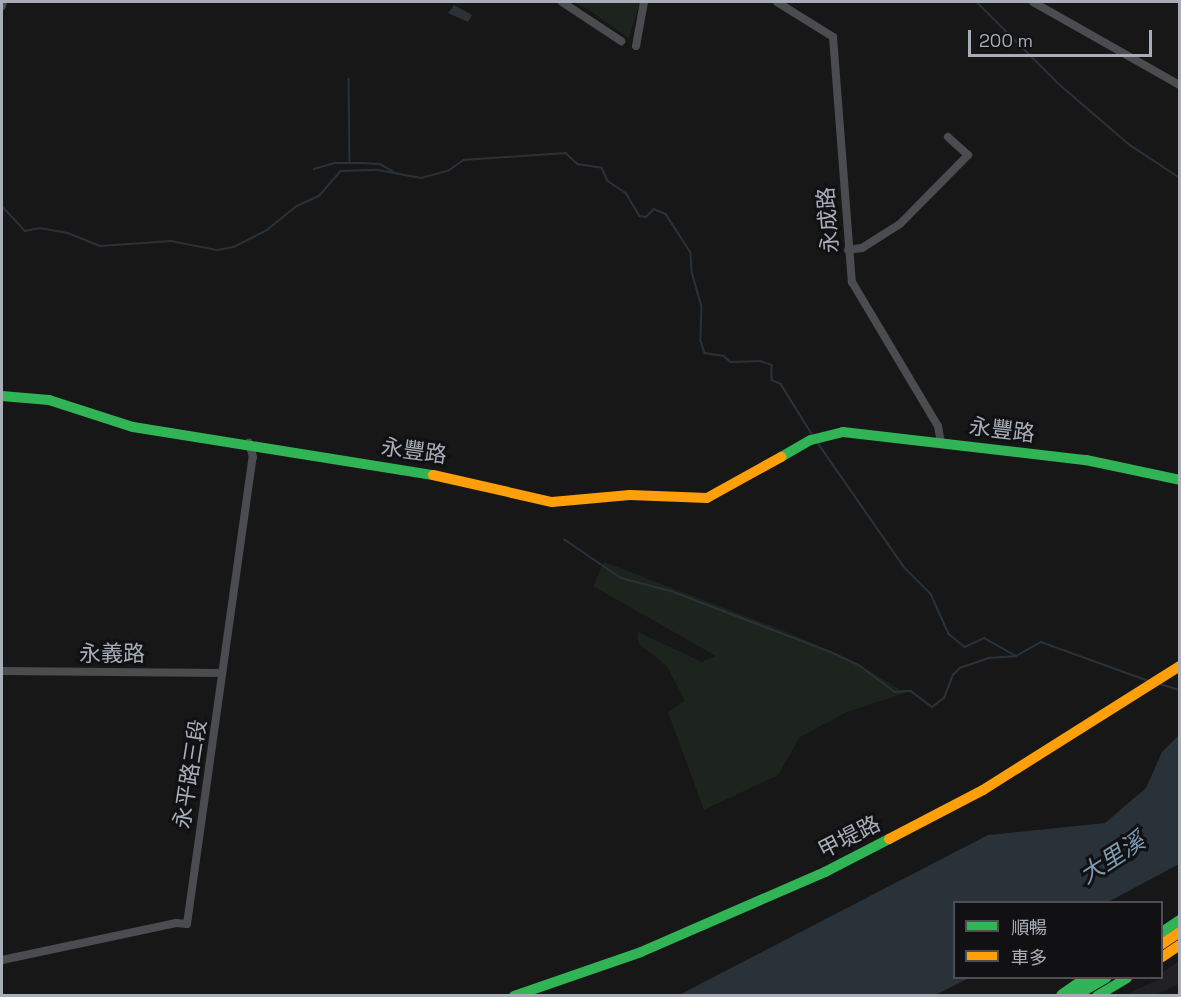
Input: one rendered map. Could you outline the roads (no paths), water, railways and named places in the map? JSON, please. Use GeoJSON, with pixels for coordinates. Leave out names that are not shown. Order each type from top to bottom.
{"type":"FeatureCollection","features":[{"type":"Feature","properties":{"kind":"main road","name":"永豐路"},"geometry":{"type":"LineString","coordinates":[[2,396],[49,400],[154,431],[249,443],[381,469],[455,478],[558,502],[630,495],[707,498],[814,438],[843,432],[1101,462],[1179,480]]}},
{"type":"Feature","properties":{"kind":"main road","name":"甲堤路"},"geometry":{"type":"LineString","coordinates":[[514,996],[641,952],[825,872],[983,790],[1179,666]]}},
{"type":"Feature","properties":{"kind":"main road"},"geometry":{"type":"LineString","coordinates":[[1163,931],[1179,920]]}},
{"type":"Feature","properties":{"kind":"main road"},"geometry":{"type":"LineString","coordinates":[[1163,936],[1179,925]]}},
{"type":"Feature","properties":{"kind":"main road"},"geometry":{"type":"LineString","coordinates":[[1163,943],[1179,932]]}},
{"type":"Feature","properties":{"kind":"main road"},"geometry":{"type":"LineString","coordinates":[[1163,956],[1179,945]]}},
{"type":"Feature","properties":{"kind":"main road"},"geometry":{"type":"LineString","coordinates":[[1163,961],[1179,950]]}},
{"type":"Feature","properties":{"kind":"main road"},"geometry":{"type":"LineString","coordinates":[[1057,996],[1089,979]]}},
{"type":"Feature","properties":{"kind":"main road"},"geometry":{"type":"LineString","coordinates":[[1063,996],[1089,979]]}},
{"type":"Feature","properties":{"kind":"main road"},"geometry":{"type":"LineString","coordinates":[[1075,996],[1104,979]]}},
{"type":"Feature","properties":{"kind":"main road"},"geometry":{"type":"LineString","coordinates":[[1097,996],[1125,979]]}},
{"type":"Feature","properties":{"kind":"main road"},"geometry":{"type":"LineString","coordinates":[[1104,996],[1133,979]]}},
{"type":"Feature","properties":{"kind":"street"},"geometry":{"type":"LineString","coordinates":[[2,6],[3,2]]}},
{"type":"Feature","properties":{"kind":"street"},"geometry":{"type":"LineString","coordinates":[[562,2],[621,41]]}},
{"type":"Feature","properties":{"kind":"street"},"geometry":{"type":"LineString","coordinates":[[636,46],[644,2]]}},
{"type":"Feature","properties":{"kind":"street","name":"永成路"},"geometry":{"type":"LineString","coordinates":[[777,2],[833,37],[848,250],[855,290],[938,426],[941,444]]}},
{"type":"Feature","properties":{"kind":"street"},"geometry":{"type":"LineString","coordinates":[[1033,2],[1179,85]]}},
{"type":"Feature","properties":{"kind":"street"},"geometry":{"type":"LineString","coordinates":[[848,250],[862,248],[900,224],[968,155],[948,137]]}},
{"type":"Feature","properties":{"kind":"street","name":"永平路三段"},"geometry":{"type":"LineString","coordinates":[[2,960],[166,925],[187,924],[253,457],[249,443]]}},
{"type":"Feature","properties":{"kind":"street","name":"永義路"},"geometry":{"type":"LineString","coordinates":[[2,671],[222,674]]}},
{"type":"Feature","properties":{"kind":"water"},"geometry":{"type":"Polygon","coordinates":[[[454,5],[472,15],[468,22],[448,13],[454,5]]]}},
{"type":"Feature","properties":{"kind":"water","name":"大里溪"},"geometry":{"type":"Polygon","coordinates":[[[1179,735],[1179,864],[1110,901],[953,901],[953,979],[967,979],[935,995],[679,995],[988,835],[1105,823],[1146,788],[1162,752],[1179,735]]]}},
{"type":"Feature","properties":{"kind":"waterway"},"geometry":{"type":"LineString","coordinates":[[977,2],[1059,84],[1130,145],[1180,178]]}},
{"type":"Feature","properties":{"kind":"waterway"},"geometry":{"type":"LineString","coordinates":[[349,79],[350,162]]}},
{"type":"Feature","properties":{"kind":"waterway"},"geometry":{"type":"LineString","coordinates":[[2,206],[25,231],[40,228],[68,233],[100,246],[171,241],[217,250],[234,247],[267,230],[295,207],[319,196],[341,171],[378,170],[421,178],[448,171],[464,160],[566,153],[578,164],[602,168],[608,181],[626,193],[640,216],[646,217],[654,209],[666,214],[691,253],[692,272],[702,306],[701,341],[705,353],[724,356],[731,362],[760,361],[772,365],[772,380],[781,384],[812,434]]}},
{"type":"Feature","properties":{"kind":"waterway"},"geometry":{"type":"LineString","coordinates":[[314,169],[335,163],[364,163],[380,164],[397,174]]}},
{"type":"Feature","properties":{"kind":"waterway"},"geometry":{"type":"LineString","coordinates":[[818,443],[905,568],[931,594],[949,634],[965,647],[984,638],[1016,656]]}},
{"type":"Feature","properties":{"kind":"waterway"},"geometry":{"type":"LineString","coordinates":[[564,539],[621,578],[671,591],[831,652],[859,665],[895,692],[911,691],[932,707],[944,698],[953,675],[960,668],[989,658],[1016,656],[1041,642],[1149,681]]}},
{"type":"Feature","properties":{"kind":"waterway"},"geometry":{"type":"LineString","coordinates":[[1160,684],[1180,690]]}}]}
